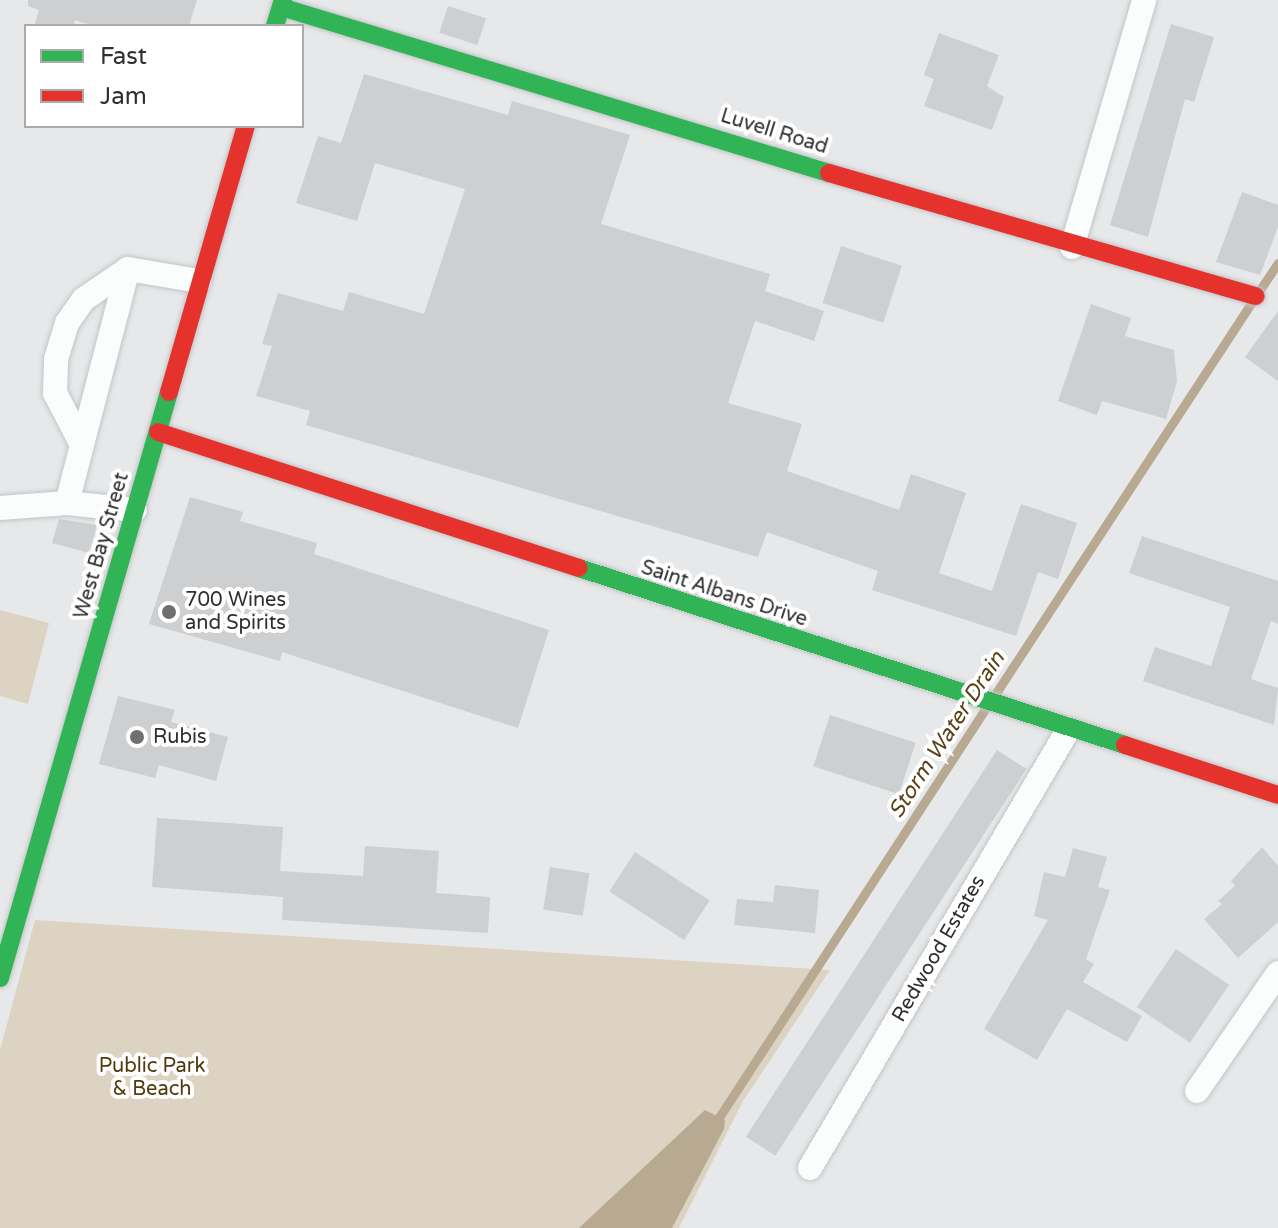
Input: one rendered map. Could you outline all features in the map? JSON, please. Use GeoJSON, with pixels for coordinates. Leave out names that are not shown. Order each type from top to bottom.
{"type":"FeatureCollection","features":[{"type":"Feature","properties":{"kind":"main road","name":"Luvell Road"},"geometry":{"type":"LineString","coordinates":[[282,4],[1072,247],[1256,296]]}},
{"type":"Feature","properties":{"kind":"main road"},"geometry":{"type":"LineString","coordinates":[[276,24],[282,4]]}},
{"type":"Feature","properties":{"kind":"main road","name":"West Bay Street"},"geometry":{"type":"LineString","coordinates":[[0,978],[245,128]]}},
{"type":"Feature","properties":{"kind":"main road","name":"Saint Albans Drive"},"geometry":{"type":"LineString","coordinates":[[158,432],[1068,730],[1278,795]]}},
{"type":"Feature","properties":{"kind":"street"},"geometry":{"type":"LineString","coordinates":[[1072,247],[1144,0]]}},
{"type":"Feature","properties":{"kind":"street"},"geometry":{"type":"LineString","coordinates":[[82,445],[55,393],[56,359],[67,323],[84,299],[128,269],[199,281]]}},
{"type":"Feature","properties":{"kind":"street"},"geometry":{"type":"LineString","coordinates":[[67,503],[128,269]]}},
{"type":"Feature","properties":{"kind":"street"},"geometry":{"type":"LineString","coordinates":[[0,508],[67,503],[135,510]]}},
{"type":"Feature","properties":{"kind":"street","name":"Redwood Estates"},"geometry":{"type":"LineString","coordinates":[[810,1168],[1068,730]]}},
{"type":"Feature","properties":{"kind":"street"},"geometry":{"type":"LineString","coordinates":[[1197,1091],[1278,973]]}},
{"type":"Feature","properties":{"kind":"green space"},"geometry":{"type":"Polygon","coordinates":[[[0,610],[49,623],[28,704],[0,696],[0,610]]]}},
{"type":"Feature","properties":{"kind":"green space","name":"Public Park & Beach"},"geometry":{"type":"Polygon","coordinates":[[[35,920],[830,970],[743,1101],[679,1228],[0,1228],[0,1050],[35,920]]]}},
{"type":"Feature","properties":{"kind":"shaded area"},"geometry":{"type":"Polygon","coordinates":[[[705,1110],[725,1120],[724,1129],[672,1228],[579,1228],[705,1110]]]}},
{"type":"Feature","properties":{"kind":"building"},"geometry":{"type":"Polygon","coordinates":[[[28,0],[197,0],[190,24],[88,24],[75,20],[74,24],[35,24],[39,10],[28,6],[28,0]]]}},
{"type":"Feature","properties":{"kind":"building"},"geometry":{"type":"Polygon","coordinates":[[[448,6],[486,18],[477,45],[439,33],[448,6]]]}},
{"type":"Feature","properties":{"kind":"building"},"geometry":{"type":"Polygon","coordinates":[[[1171,24],[1214,37],[1194,102],[1185,99],[1148,237],[1110,225],[1171,24]]]}},
{"type":"Feature","properties":{"kind":"building"},"geometry":{"type":"Polygon","coordinates":[[[939,33],[999,55],[987,86],[1004,97],[992,130],[924,106],[934,79],[924,75],[939,33]]]}},
{"type":"Feature","properties":{"kind":"building"},"geometry":{"type":"Polygon","coordinates":[[[364,74],[508,115],[512,101],[630,135],[601,224],[770,274],[765,291],[824,311],[814,341],[755,321],[728,403],[802,424],[787,471],[899,510],[911,474],[966,493],[939,573],[992,591],[1021,504],[1077,523],[1058,579],[1038,572],[1016,636],[872,590],[878,571],[767,532],[758,557],[306,425],[310,411],[256,396],[272,346],[262,344],[278,293],[343,311],[349,292],[424,314],[465,189],[375,163],[357,221],[296,203],[318,136],[341,143],[364,74]]]}},
{"type":"Feature","properties":{"kind":"building"},"geometry":{"type":"Polygon","coordinates":[[[1242,192],[1278,205],[1278,227],[1260,275],[1216,262],[1242,192]]]}},
{"type":"Feature","properties":{"kind":"building"},"geometry":{"type":"Polygon","coordinates":[[[841,246],[902,266],[883,323],[822,303],[841,246]]]}},
{"type":"Feature","properties":{"kind":"building"},"geometry":{"type":"Polygon","coordinates":[[[1091,304],[1131,318],[1125,336],[1174,350],[1177,381],[1166,419],[1102,401],[1097,415],[1058,401],[1091,304]]]}},
{"type":"Feature","properties":{"kind":"building"},"geometry":{"type":"Polygon","coordinates":[[[1278,311],[1278,381],[1245,357],[1278,311]]]}},
{"type":"Feature","properties":{"kind":"building"},"geometry":{"type":"Polygon","coordinates":[[[190,497],[243,512],[240,521],[317,543],[314,554],[549,630],[518,728],[282,652],[280,661],[149,624],[190,497]]]}},
{"type":"Feature","properties":{"kind":"building"},"geometry":{"type":"Polygon","coordinates":[[[59,519],[97,525],[89,553],[52,543],[59,519]]]}},
{"type":"Feature","properties":{"kind":"building"},"geometry":{"type":"Polygon","coordinates":[[[1142,536],[1278,581],[1278,624],[1271,621],[1251,679],[1278,688],[1274,725],[1143,681],[1155,647],[1211,666],[1230,607],[1129,573],[1142,536]]]}},
{"type":"Feature","properties":{"kind":"building","name":"Rubis"},"geometry":{"type":"Polygon","coordinates":[[[118,696],[175,710],[171,722],[228,737],[216,781],[159,765],[155,778],[99,764],[118,696]]]}},
{"type":"Feature","properties":{"kind":"building"},"geometry":{"type":"Polygon","coordinates":[[[830,715],[916,743],[899,794],[813,766],[830,715]]]}},
{"type":"Feature","properties":{"kind":"building"},"geometry":{"type":"Polygon","coordinates":[[[997,750],[1026,769],[775,1156],[746,1137],[997,750]]]}},
{"type":"Feature","properties":{"kind":"building"},"geometry":{"type":"Polygon","coordinates":[[[157,818],[283,827],[280,871],[363,876],[365,846],[439,851],[436,893],[490,897],[488,933],[282,920],[283,897],[152,887],[157,818]]]}},
{"type":"Feature","properties":{"kind":"building"},"geometry":{"type":"Polygon","coordinates":[[[1262,847],[1278,866],[1278,922],[1238,958],[1204,919],[1222,904],[1218,901],[1235,886],[1231,881],[1262,847]]]}},
{"type":"Feature","properties":{"kind":"building"},"geometry":{"type":"Polygon","coordinates":[[[1073,848],[1107,857],[1098,887],[1110,890],[1086,959],[1094,964],[1083,982],[1142,1016],[1127,1042],[1067,1009],[1037,1060],[984,1029],[1048,920],[1034,916],[1044,872],[1065,877],[1073,848]]]}},
{"type":"Feature","properties":{"kind":"building"},"geometry":{"type":"Polygon","coordinates":[[[635,852],[710,900],[684,940],[609,891],[635,852]]]}},
{"type":"Feature","properties":{"kind":"building"},"geometry":{"type":"Polygon","coordinates":[[[550,867],[590,873],[583,916],[543,909],[550,867]]]}},
{"type":"Feature","properties":{"kind":"building"},"geometry":{"type":"Polygon","coordinates":[[[775,885],[819,890],[815,933],[734,925],[737,899],[773,902],[775,885]]]}},
{"type":"Feature","properties":{"kind":"building"},"geometry":{"type":"Polygon","coordinates":[[[1176,949],[1229,985],[1190,1043],[1137,1007],[1176,949]]]}},
{"type":"Feature","properties":{"kind":"waterway","name":"Storm Water Drain"},"geometry":{"type":"LineString","coordinates":[[1259,291],[1278,263]]}},
{"type":"Feature","properties":{"kind":"waterway","name":"Storm Water Drain"},"geometry":{"type":"LineString","coordinates":[[994,696],[1251,303]]}},
{"type":"Feature","properties":{"kind":"waterway","name":"Storm Water Drain"},"geometry":{"type":"LineString","coordinates":[[714,1125],[986,708]]}},
{"type":"Feature","properties":{"kind":"traffic: fast"},"geometry":{"type":"LineString","coordinates":[[276,24],[283,0]]}},
{"type":"Feature","properties":{"kind":"traffic: fast"},"geometry":{"type":"LineString","coordinates":[[281,7],[829,173]]}},
{"type":"Feature","properties":{"kind":"traffic: fast"},"geometry":{"type":"LineString","coordinates":[[0,978],[169,392]]}},
{"type":"Feature","properties":{"kind":"traffic: fast"},"geometry":{"type":"LineString","coordinates":[[579,568],[1125,745]]}},
{"type":"Feature","properties":{"kind":"traffic: jam"},"geometry":{"type":"LineString","coordinates":[[169,392],[245,128]]}},
{"type":"Feature","properties":{"kind":"traffic: jam"},"geometry":{"type":"LineString","coordinates":[[829,173],[1256,296]]}},
{"type":"Feature","properties":{"kind":"traffic: jam"},"geometry":{"type":"LineString","coordinates":[[158,432],[579,568]]}},
{"type":"Feature","properties":{"kind":"traffic: jam"},"geometry":{"type":"LineString","coordinates":[[1125,745],[1278,795]]}},
{"type":"Feature","properties":{"kind":"place","name":"700 Wines and Spirits"},"geometry":{"type":"Point","coordinates":[169,612]}},
{"type":"Feature","properties":{"kind":"place","name":"Rubis"},"geometry":{"type":"Point","coordinates":[137,737]}}]}
